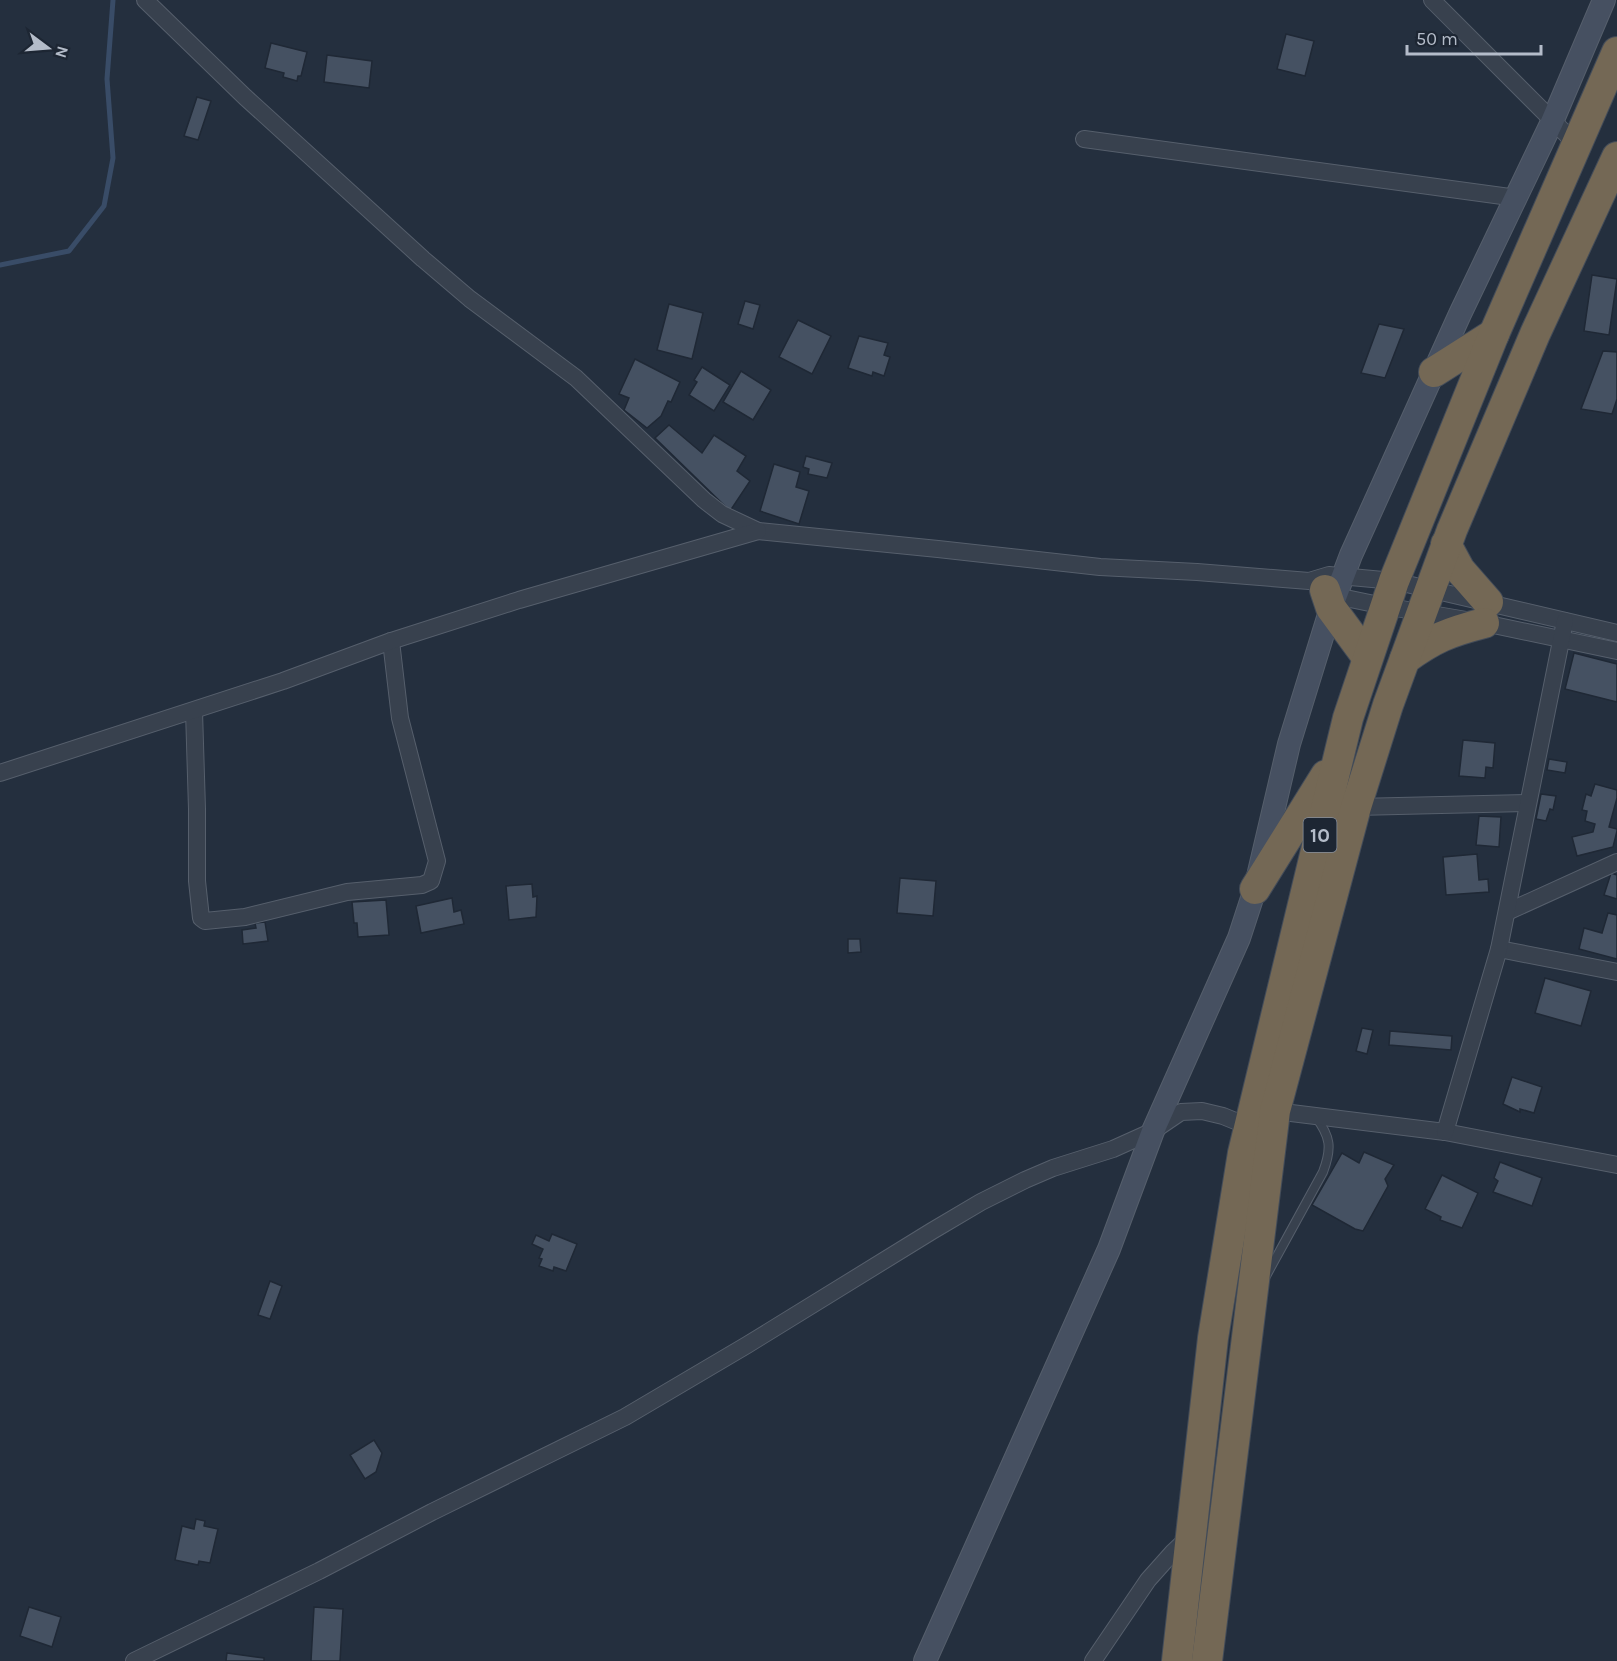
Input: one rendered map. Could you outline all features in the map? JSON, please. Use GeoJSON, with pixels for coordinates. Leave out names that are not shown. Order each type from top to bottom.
{"type":"FeatureCollection","features":[{"type":"Feature","properties":{"kind":"highway","name":"10"},"geometry":{"type":"LineString","coordinates":[[1177,1661],[1213,1338],[1243,1153],[1348,718],[1389,594],[1494,334],[1617,52]]}},
{"type":"Feature","properties":{"kind":"highway","name":"10"},"geometry":{"type":"LineString","coordinates":[[1207,1661],[1275,1111],[1356,807],[1446,544],[1535,334],[1614,174]]}},
{"type":"Feature","properties":{"kind":"highway"},"geometry":{"type":"LineString","coordinates":[[1434,372],[1494,334]]}},
{"type":"Feature","properties":{"kind":"highway"},"geometry":{"type":"LineString","coordinates":[[1405,659],[1438,637],[1486,612],[1446,544]]}},
{"type":"Feature","properties":{"kind":"highway"},"geometry":{"type":"LineString","coordinates":[[1329,590],[1367,657]]}},
{"type":"Feature","properties":{"kind":"highway"},"geometry":{"type":"LineString","coordinates":[[1256,889],[1340,752]]}},
{"type":"Feature","properties":{"kind":"street"},"geometry":{"type":"LineString","coordinates":[[145,0],[245,97],[423,260],[576,378],[704,500],[722,514],[758,531],[1100,567],[1197,572],[1329,590],[1389,594],[1486,612],[1565,621],[1617,633]]}},
{"type":"Feature","properties":{"kind":"street"},"geometry":{"type":"LineString","coordinates":[[1432,0],[1577,145]]}},
{"type":"Feature","properties":{"kind":"street"},"geometry":{"type":"LineString","coordinates":[[925,1661],[1109,1249],[1153,1131],[1223,976],[1256,889],[1289,744],[1329,590],[1351,555],[1552,122],[1604,0]]}},
{"type":"Feature","properties":{"kind":"street"},"geometry":{"type":"LineString","coordinates":[[1084,139],[1517,198]]}},
{"type":"Feature","properties":{"kind":"street"},"geometry":{"type":"LineString","coordinates":[[0,773],[194,711],[391,641],[519,600],[758,531]]}},
{"type":"Feature","properties":{"kind":"street"},"geometry":{"type":"LineString","coordinates":[[1329,590],[1389,594],[1486,612],[1561,640],[1617,651]]}},
{"type":"Feature","properties":{"kind":"street"},"geometry":{"type":"LineString","coordinates":[[1445,1132],[1507,912],[1565,621]]}},
{"type":"Feature","properties":{"kind":"street"},"geometry":{"type":"LineString","coordinates":[[194,711],[197,882],[201,918],[205,921],[245,917],[347,892],[422,885],[431,881],[436,861],[400,718],[391,641]]}},
{"type":"Feature","properties":{"kind":"street"},"geometry":{"type":"LineString","coordinates":[[1356,807],[1527,803]]}},
{"type":"Feature","properties":{"kind":"street"},"geometry":{"type":"LineString","coordinates":[[1507,912],[1617,862]]}},
{"type":"Feature","properties":{"kind":"street"},"geometry":{"type":"LineString","coordinates":[[1498,949],[1617,972]]}},
{"type":"Feature","properties":{"kind":"street"},"geometry":{"type":"LineString","coordinates":[[134,1661],[625,1417],[981,1202],[1053,1168],[1113,1149],[1189,1111],[1202,1111],[1223,1116],[1250,1127]]}},
{"type":"Feature","properties":{"kind":"street"},"geometry":{"type":"LineString","coordinates":[[1275,1111],[1445,1132],[1617,1166]]}},
{"type":"Feature","properties":{"kind":"street"},"geometry":{"type":"LineString","coordinates":[[1093,1661],[1148,1580],[1191,1536]]}},
{"type":"Feature","properties":{"kind":"lane"},"geometry":{"type":"LineString","coordinates":[[1249,1308],[1323,1172],[1329,1156],[1329,1144],[1325,1130],[1315,1116]]}},
{"type":"Feature","properties":{"kind":"building"},"geometry":{"type":"Polygon","coordinates":[[[1286,34],[1314,41],[1305,76],[1277,69],[1286,34]]]}},
{"type":"Feature","properties":{"kind":"building"},"geometry":{"type":"Polygon","coordinates":[[[271,43],[307,52],[301,76],[298,76],[297,81],[283,77],[284,73],[265,68],[271,43]]]}},
{"type":"Feature","properties":{"kind":"building"},"geometry":{"type":"Polygon","coordinates":[[[327,55],[372,61],[369,88],[324,82],[327,55]]]}},
{"type":"Feature","properties":{"kind":"building"},"geometry":{"type":"Polygon","coordinates":[[[197,97],[211,101],[198,140],[184,136],[197,97]]]}},
{"type":"Feature","properties":{"kind":"building"},"geometry":{"type":"Polygon","coordinates":[[[1592,275],[1617,279],[1609,335],[1584,331],[1592,275]]]}},
{"type":"Feature","properties":{"kind":"building"},"geometry":{"type":"Polygon","coordinates":[[[745,301],[760,305],[753,329],[738,324],[745,301]]]}},
{"type":"Feature","properties":{"kind":"building"},"geometry":{"type":"Polygon","coordinates":[[[669,304],[703,313],[692,359],[657,350],[669,304]]]}},
{"type":"Feature","properties":{"kind":"building"},"geometry":{"type":"Polygon","coordinates":[[[798,320],[831,336],[812,374],[779,357],[798,320]]]}},
{"type":"Feature","properties":{"kind":"building"},"geometry":{"type":"Polygon","coordinates":[[[1379,324],[1404,329],[1385,378],[1361,373],[1379,324]]]}},
{"type":"Feature","properties":{"kind":"building"},"geometry":{"type":"Polygon","coordinates":[[[859,336],[888,343],[884,355],[890,357],[884,376],[873,372],[872,376],[848,368],[859,336]]]}},
{"type":"Feature","properties":{"kind":"building"},"geometry":{"type":"Polygon","coordinates":[[[1603,351],[1617,352],[1617,399],[1612,414],[1581,409],[1603,351]]]}},
{"type":"Feature","properties":{"kind":"building"},"geometry":{"type":"Polygon","coordinates":[[[635,359],[680,382],[671,402],[668,401],[661,416],[647,428],[624,410],[629,398],[619,394],[635,359]]]}},
{"type":"Feature","properties":{"kind":"building"},"geometry":{"type":"Polygon","coordinates":[[[702,367],[730,385],[714,411],[689,395],[702,367]]]}},
{"type":"Feature","properties":{"kind":"building"},"geometry":{"type":"Polygon","coordinates":[[[741,371],[771,390],[753,420],[723,402],[741,371]]]}},
{"type":"Feature","properties":{"kind":"building"},"geometry":{"type":"Polygon","coordinates":[[[669,425],[702,453],[714,435],[746,456],[737,471],[750,481],[730,511],[655,438],[669,425]]]}},
{"type":"Feature","properties":{"kind":"building"},"geometry":{"type":"Polygon","coordinates":[[[806,456],[832,463],[827,478],[808,474],[809,469],[803,467],[806,456]]]}},
{"type":"Feature","properties":{"kind":"building"},"geometry":{"type":"Polygon","coordinates":[[[774,464],[800,472],[796,487],[809,491],[799,524],[760,511],[774,464]]]}},
{"type":"Feature","properties":{"kind":"building"},"geometry":{"type":"Polygon","coordinates":[[[1574,653],[1617,664],[1617,702],[1565,689],[1574,653]]]}},
{"type":"Feature","properties":{"kind":"building"},"geometry":{"type":"Polygon","coordinates":[[[1463,740],[1495,743],[1493,768],[1486,767],[1485,778],[1459,776],[1463,740]]]}},
{"type":"Feature","properties":{"kind":"building"},"geometry":{"type":"Polygon","coordinates":[[[1549,759],[1567,762],[1565,773],[1547,770],[1549,759]]]}},
{"type":"Feature","properties":{"kind":"building"},"geometry":{"type":"Polygon","coordinates":[[[1595,784],[1617,790],[1609,827],[1617,829],[1613,847],[1577,856],[1572,837],[1593,832],[1595,824],[1585,821],[1587,811],[1582,810],[1586,794],[1591,796],[1595,784]]]}},
{"type":"Feature","properties":{"kind":"building"},"geometry":{"type":"Polygon","coordinates":[[[1541,794],[1556,796],[1553,810],[1550,809],[1546,821],[1536,819],[1541,794]]]}},
{"type":"Feature","properties":{"kind":"building"},"geometry":{"type":"Polygon","coordinates":[[[1479,816],[1501,817],[1499,847],[1476,845],[1479,816]]]}},
{"type":"Feature","properties":{"kind":"building"},"geometry":{"type":"Polygon","coordinates":[[[1477,854],[1479,880],[1488,879],[1489,892],[1446,895],[1443,857],[1477,854]]]}},
{"type":"Feature","properties":{"kind":"building"},"geometry":{"type":"Polygon","coordinates":[[[1611,873],[1617,875],[1617,899],[1604,895],[1611,873]]]}},
{"type":"Feature","properties":{"kind":"building"},"geometry":{"type":"Polygon","coordinates":[[[900,878],[936,881],[933,916],[897,913],[900,878]]]}},
{"type":"Feature","properties":{"kind":"building"},"geometry":{"type":"Polygon","coordinates":[[[532,884],[533,897],[537,896],[536,917],[509,920],[506,886],[532,884]]]}},
{"type":"Feature","properties":{"kind":"building"},"geometry":{"type":"Polygon","coordinates":[[[452,898],[454,912],[461,910],[464,924],[421,933],[416,906],[452,898]]]}},
{"type":"Feature","properties":{"kind":"building"},"geometry":{"type":"Polygon","coordinates":[[[386,900],[389,935],[358,937],[352,902],[386,900]]]}},
{"type":"Feature","properties":{"kind":"building"},"geometry":{"type":"Polygon","coordinates":[[[1608,913],[1617,915],[1617,959],[1579,949],[1584,928],[1602,933],[1608,913]]]}},
{"type":"Feature","properties":{"kind":"building"},"geometry":{"type":"Polygon","coordinates":[[[265,922],[268,941],[243,944],[242,930],[256,928],[255,923],[265,922]]]}},
{"type":"Feature","properties":{"kind":"building"},"geometry":{"type":"Polygon","coordinates":[[[848,939],[860,939],[861,952],[848,953],[848,939]]]}},
{"type":"Feature","properties":{"kind":"building"},"geometry":{"type":"Polygon","coordinates":[[[1545,978],[1591,991],[1581,1026],[1535,1013],[1545,978]]]}},
{"type":"Feature","properties":{"kind":"building"},"geometry":{"type":"Polygon","coordinates":[[[1362,1028],[1373,1030],[1367,1054],[1356,1051],[1362,1028]]]}},
{"type":"Feature","properties":{"kind":"building"},"geometry":{"type":"Polygon","coordinates":[[[1390,1031],[1452,1036],[1451,1050],[1389,1045],[1390,1031]]]}},
{"type":"Feature","properties":{"kind":"building"},"geometry":{"type":"Polygon","coordinates":[[[1512,1077],[1542,1087],[1534,1113],[1520,1109],[1520,1112],[1503,1104],[1512,1077]]]}},
{"type":"Feature","properties":{"kind":"building"},"geometry":{"type":"Polygon","coordinates":[[[1364,1152],[1394,1165],[1385,1179],[1388,1186],[1363,1231],[1355,1229],[1312,1205],[1342,1153],[1359,1163],[1364,1152]]]}},
{"type":"Feature","properties":{"kind":"building"},"geometry":{"type":"Polygon","coordinates":[[[1500,1162],[1542,1178],[1532,1206],[1493,1192],[1498,1181],[1494,1178],[1500,1162]]]}},
{"type":"Feature","properties":{"kind":"building"},"geometry":{"type":"Polygon","coordinates":[[[1442,1175],[1478,1193],[1462,1228],[1440,1220],[1441,1217],[1425,1209],[1442,1175]]]}},
{"type":"Feature","properties":{"kind":"building"},"geometry":{"type":"Polygon","coordinates":[[[552,1234],[577,1244],[566,1271],[554,1267],[553,1271],[539,1266],[542,1259],[539,1258],[543,1249],[532,1244],[536,1235],[549,1241],[552,1234]]]}},
{"type":"Feature","properties":{"kind":"building"},"geometry":{"type":"Polygon","coordinates":[[[270,1281],[282,1286],[270,1319],[258,1315],[270,1281]]]}},
{"type":"Feature","properties":{"kind":"building"},"geometry":{"type":"Polygon","coordinates":[[[374,1440],[382,1453],[376,1472],[365,1479],[350,1455],[374,1440]]]}},
{"type":"Feature","properties":{"kind":"building"},"geometry":{"type":"Polygon","coordinates":[[[196,1519],[205,1521],[204,1526],[218,1529],[210,1563],[199,1561],[198,1565],[175,1560],[182,1526],[194,1529],[196,1519]]]}},
{"type":"Feature","properties":{"kind":"building"},"geometry":{"type":"Polygon","coordinates":[[[29,1607],[61,1617],[52,1647],[20,1636],[29,1607]]]}},
{"type":"Feature","properties":{"kind":"building"},"geometry":{"type":"Polygon","coordinates":[[[314,1607],[343,1609],[340,1661],[311,1661],[314,1607]]]}},
{"type":"Feature","properties":{"kind":"building"},"geometry":{"type":"Polygon","coordinates":[[[227,1653],[264,1658],[264,1661],[226,1661],[227,1653]]]}},
{"type":"Feature","properties":{"kind":"waterway"},"geometry":{"type":"LineString","coordinates":[[0,265],[69,251],[104,206],[113,158],[107,79],[113,0]]}}]}
